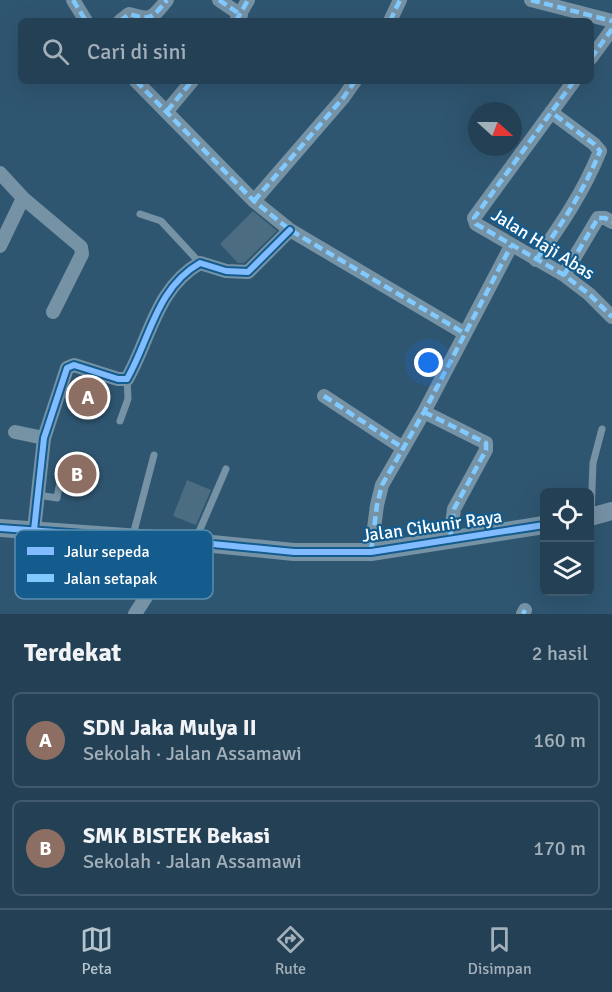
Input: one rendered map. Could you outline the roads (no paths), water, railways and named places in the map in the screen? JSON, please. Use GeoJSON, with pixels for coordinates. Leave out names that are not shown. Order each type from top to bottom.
{"type":"FeatureCollection","features":[{"type":"Feature","properties":{"kind":"street"},"geometry":{"type":"LineString","coordinates":[[73,0],[84,18]]}},
{"type":"Feature","properties":{"kind":"street"},"geometry":{"type":"LineString","coordinates":[[149,18],[154,16],[166,0]]}},
{"type":"Feature","properties":{"kind":"street"},"geometry":{"type":"LineString","coordinates":[[219,0],[238,18],[248,0]]}},
{"type":"Feature","properties":{"kind":"street"},"geometry":{"type":"LineString","coordinates":[[391,18],[400,0]]}},
{"type":"Feature","properties":{"kind":"street"},"geometry":{"type":"LineString","coordinates":[[531,0],[612,21]]}},
{"type":"Feature","properties":{"kind":"street"},"geometry":{"type":"LineString","coordinates":[[124,18],[129,14],[143,18]]}},
{"type":"Feature","properties":{"kind":"street"},"geometry":{"type":"LineString","coordinates":[[594,54],[612,29]]}},
{"type":"Feature","properties":{"kind":"street"},"geometry":{"type":"LineString","coordinates":[[139,84],[254,201],[290,230],[464,333]]}},
{"type":"Feature","properties":{"kind":"street"},"geometry":{"type":"LineString","coordinates":[[167,111],[190,84]]}},
{"type":"Feature","properties":{"kind":"street"},"geometry":{"type":"LineString","coordinates":[[254,201],[353,84]]}},
{"type":"Feature","properties":{"kind":"street","name":"Jalan Haji Abas"},"geometry":{"type":"LineString","coordinates":[[572,84],[474,218],[476,224],[564,275],[589,294],[612,317]]}},
{"type":"Feature","properties":{"kind":"street"},"geometry":{"type":"LineString","coordinates":[[536,260],[583,190],[600,151],[551,112]]}},
{"type":"Feature","properties":{"kind":"street"},"geometry":{"type":"LineString","coordinates":[[0,173],[23,198],[81,247],[82,254],[53,312]]}},
{"type":"Feature","properties":{"kind":"street"},"geometry":{"type":"LineString","coordinates":[[0,246],[23,198]]}},
{"type":"Feature","properties":{"kind":"street"},"geometry":{"type":"LineString","coordinates":[[564,275],[598,218],[605,218],[612,222]]}},
{"type":"Feature","properties":{"kind":"street"},"geometry":{"type":"LineString","coordinates":[[34,530],[44,438],[67,368],[74,365],[118,379],[127,379],[157,310],[188,270],[200,263],[226,271],[248,272],[290,230]]}},
{"type":"Feature","properties":{"kind":"street"},"geometry":{"type":"LineString","coordinates":[[371,552],[382,485],[512,246]]}},
{"type":"Feature","properties":{"kind":"street"},"geometry":{"type":"LineString","coordinates":[[324,396],[403,448]]}},
{"type":"Feature","properties":{"kind":"street"},"geometry":{"type":"LineString","coordinates":[[424,411],[486,443],[486,450],[454,509],[450,540]]}},
{"type":"Feature","properties":{"kind":"street"},"geometry":{"type":"LineString","coordinates":[[15,432],[44,438]]}},
{"type":"Feature","properties":{"kind":"street"},"geometry":{"type":"LineString","coordinates":[[594,516],[612,511]]}},
{"type":"Feature","properties":{"kind":"street","name":"Jalan Cikunir Raya"},"geometry":{"type":"LineString","coordinates":[[213,544],[294,552],[371,552],[540,526]]}},
{"type":"Feature","properties":{"kind":"street","name":"Jalan Cikunir Raya"},"geometry":{"type":"LineString","coordinates":[[0,528],[34,530]]}},
{"type":"Feature","properties":{"kind":"street"},"geometry":{"type":"LineString","coordinates":[[135,614],[146,599]]}},
{"type":"Feature","properties":{"kind":"lane"},"geometry":{"type":"LineString","coordinates":[[140,214],[161,221],[200,263]]}},
{"type":"Feature","properties":{"kind":"lane"},"geometry":{"type":"LineString","coordinates":[[120,421],[128,399],[127,379]]}},
{"type":"Feature","properties":{"kind":"lane"},"geometry":{"type":"LineString","coordinates":[[592,488],[593,463],[602,429]]}},
{"type":"Feature","properties":{"kind":"lane"},"geometry":{"type":"LineString","coordinates":[[134,530],[154,455]]}},
{"type":"Feature","properties":{"kind":"lane"},"geometry":{"type":"LineString","coordinates":[[194,530],[226,469]]}},
{"type":"Feature","properties":{"kind":"lane"},"geometry":{"type":"LineString","coordinates":[[38,495],[57,498],[59,487]]}},
{"type":"Feature","properties":{"kind":"place","name":"SDN Jaka Mulya II"},"geometry":{"type":"Point","coordinates":[88,397]}},
{"type":"Feature","properties":{"kind":"place","name":"SMK BISTEK Bekasi"},"geometry":{"type":"Point","coordinates":[77,474]}}]}
